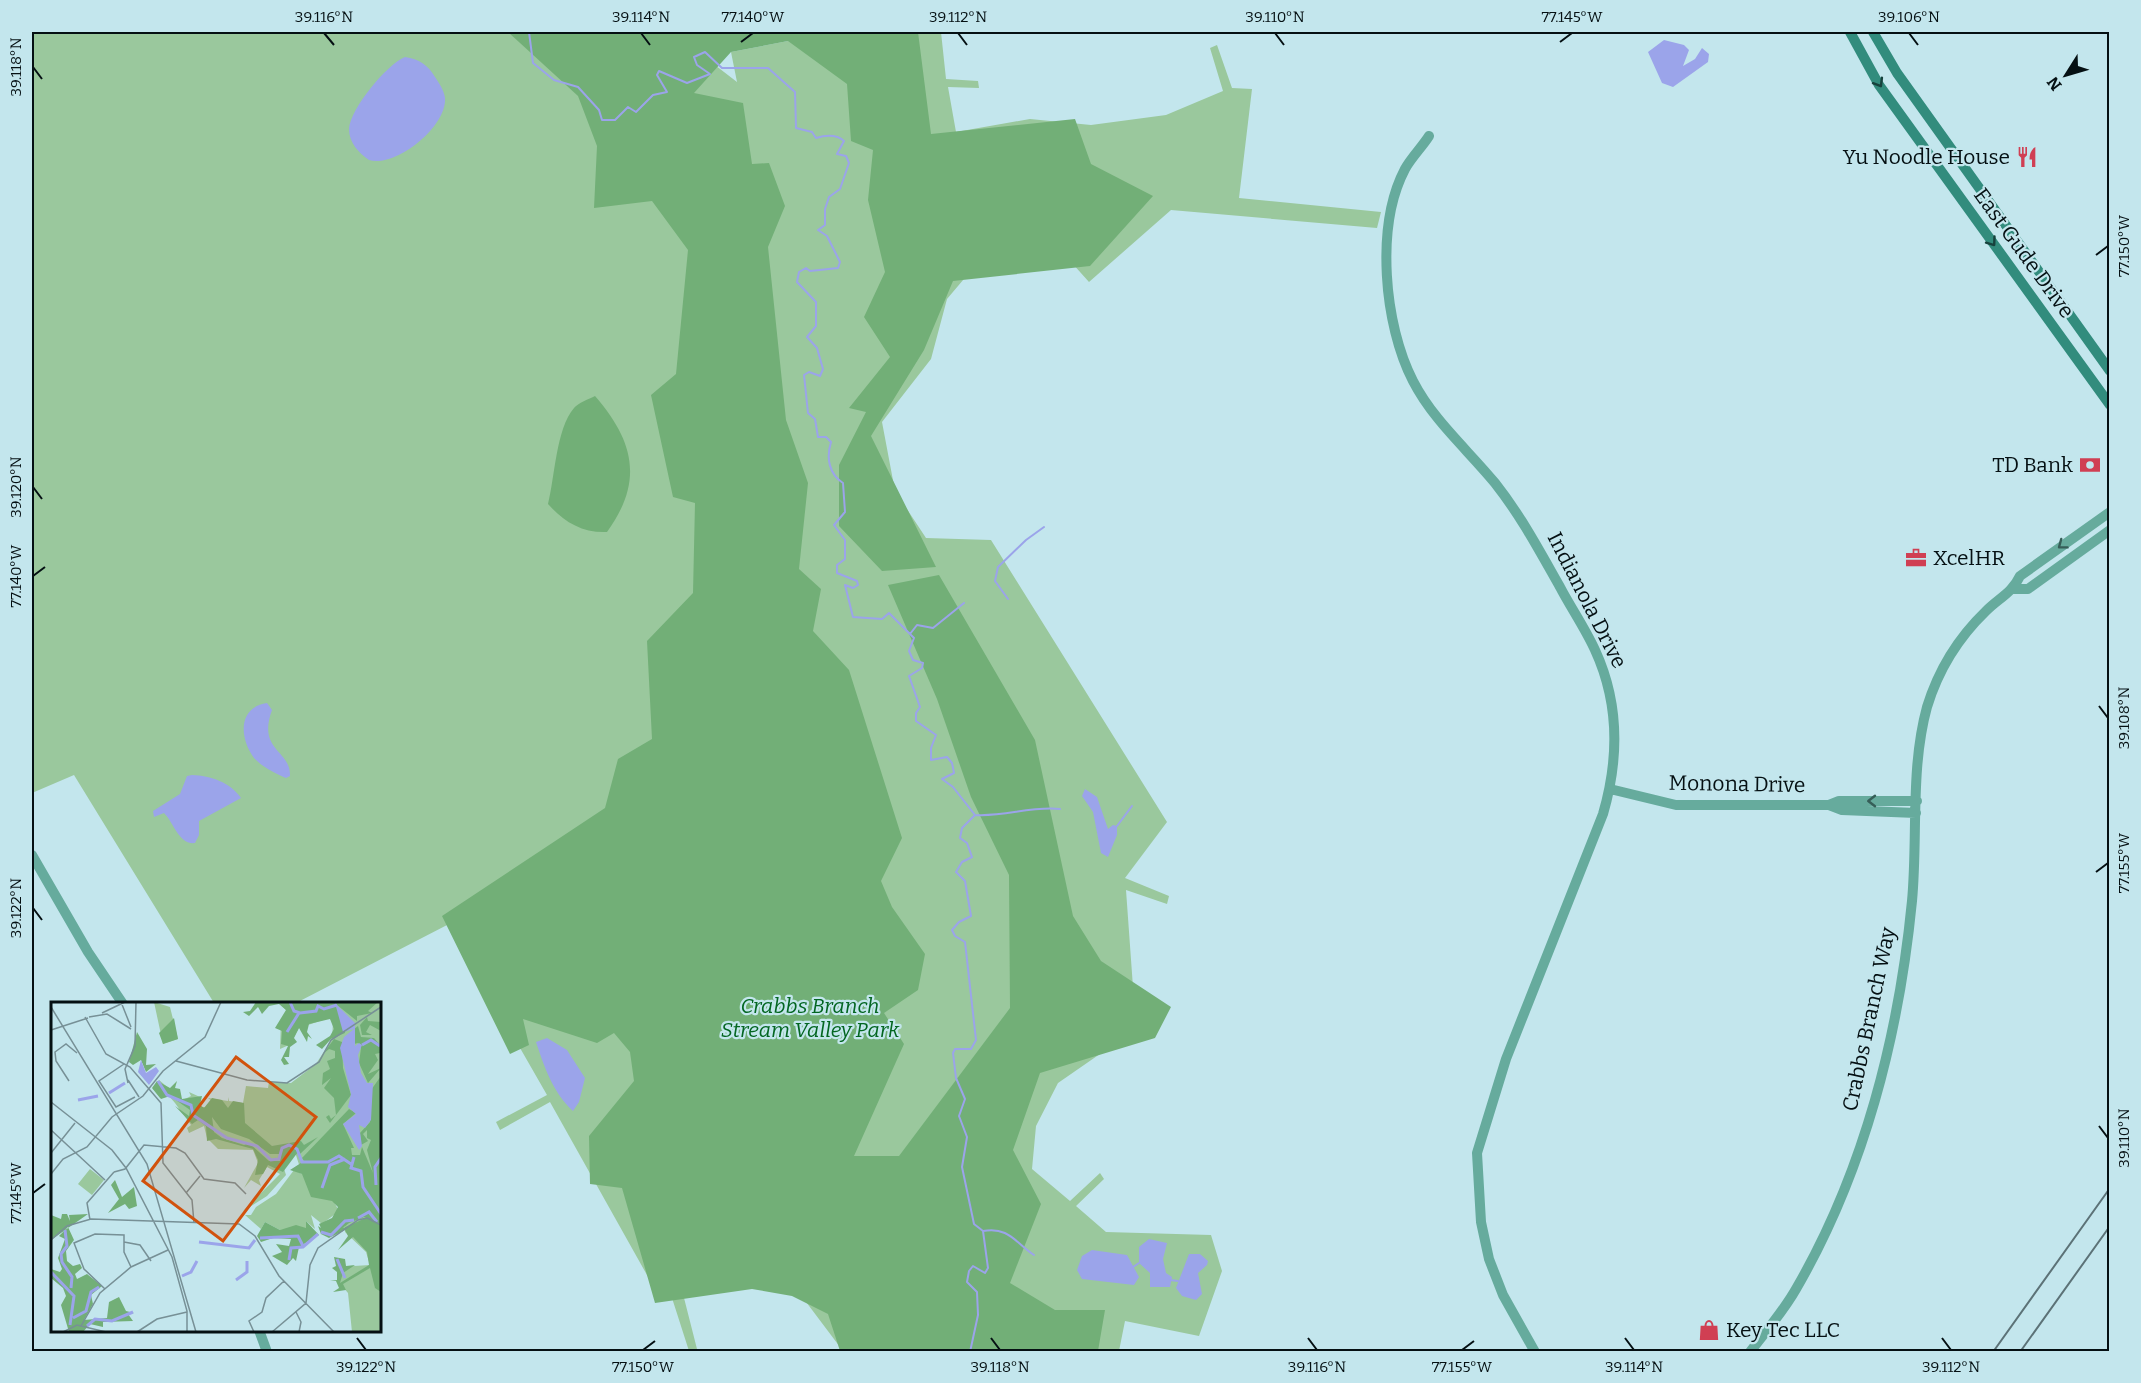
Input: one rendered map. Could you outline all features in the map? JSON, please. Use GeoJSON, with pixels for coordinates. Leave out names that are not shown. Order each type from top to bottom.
{"type":"FeatureCollection","features":[{"type":"Feature","properties":{"kind":"main road","name":"East Gude Drive"},"geometry":{"type":"LineString","coordinates":[[1851,32],[1879,85],[2109,405]]}},
{"type":"Feature","properties":{"kind":"main road","name":"East Gude Drive"},"geometry":{"type":"LineString","coordinates":[[1873,32],[1897,73],[2109,371]]}},
{"type":"Feature","properties":{"kind":"street","name":"Indianola Drive"},"geometry":{"type":"LineString","coordinates":[[1429,136],[1405,170],[1395,200],[1387,277],[1394,326],[1418,390],[1430,409],[1484,470],[1521,518],[1595,650],[1608,685],[1614,723],[1610,789],[1604,813],[1506,1059],[1477,1153],[1480,1222],[1489,1259],[1503,1295],[1535,1352]]}},
{"type":"Feature","properties":{"kind":"street","name":"Crabbs Branch Way"},"geometry":{"type":"LineString","coordinates":[[1750,1352],[1796,1290],[1832,1219],[1870,1118],[1905,960],[1912,899],[1919,744],[1928,706],[1937,682],[1962,638],[1986,611],[2014,589],[2020,576],[2109,512]]}},
{"type":"Feature","properties":{"kind":"street","name":"Crabbs Branch Way"},"geometry":{"type":"LineString","coordinates":[[2014,589],[2028,589],[2109,530]]}},
{"type":"Feature","properties":{"kind":"street","name":"Monona Drive"},"geometry":{"type":"LineString","coordinates":[[1610,789],[1676,805],[1829,805],[1842,810],[1916,813]]}},
{"type":"Feature","properties":{"kind":"street","name":"Monona Drive"},"geometry":{"type":"LineString","coordinates":[[1829,805],[1839,801],[1917,801]]}},
{"type":"Feature","properties":{"kind":"street"},"geometry":{"type":"LineString","coordinates":[[32,855],[88,952],[122,1002]]}},
{"type":"Feature","properties":{"kind":"street"},"geometry":{"type":"LineString","coordinates":[[260,1332],[267,1352]]}},
{"type":"Feature","properties":{"kind":"green space"},"geometry":{"type":"Polygon","coordinates":[[[32,32],[672,32],[737,82],[731,52],[788,41],[812,32],[941,32],[946,79],[978,81],[979,88],[948,87],[956,132],[1030,119],[1091,125],[1166,115],[1223,91],[1210,48],[1217,45],[1232,88],[1252,89],[1239,198],[1381,212],[1377,228],[1171,210],[1089,282],[1046,234],[980,260],[947,299],[931,359],[882,422],[895,491],[926,538],[991,540],[1167,822],[1125,878],[1169,896],[1167,904],[1126,890],[1136,1029],[1058,1083],[1036,1126],[1032,1169],[1070,1201],[1100,1173],[1104,1179],[1076,1206],[1106,1232],[1211,1235],[1222,1271],[1199,1336],[1125,1321],[1119,1351],[843,1351],[779,1266],[683,1294],[697,1349],[689,1351],[672,1298],[661,1300],[550,1102],[500,1130],[496,1122],[547,1095],[449,924],[298,1002],[213,1002],[74,775],[32,793],[32,32]]]}},
{"type":"Feature","properties":{"kind":"green space","name":"Crabbs Branch Stream Valley Park"},"geometry":{"type":"Polygon","coordinates":[[[508,32],[918,32],[931,134],[1075,119],[1091,164],[1153,196],[1090,266],[953,281],[924,350],[871,436],[936,567],[882,571],[839,526],[839,465],[866,412],[849,408],[890,357],[864,317],[885,272],[868,200],[873,150],[851,141],[847,84],[788,41],[731,52],[694,93],[743,103],[752,164],[769,163],[785,206],[768,247],[786,420],[808,483],[799,569],[821,589],[813,631],[849,670],[902,838],[881,881],[892,907],[925,954],[918,990],[884,1013],[904,1044],[854,1156],[899,1156],[1010,1008],[1009,875],[971,797],[937,699],[888,585],[939,575],[1035,740],[1073,916],[1101,961],[1171,1007],[1155,1038],[1040,1073],[1013,1150],[1041,1204],[1010,1283],[1055,1310],[1105,1310],[1098,1351],[840,1351],[828,1314],[792,1296],[752,1289],[655,1303],[622,1188],[590,1184],[589,1136],[634,1081],[630,1052],[614,1033],[597,1043],[523,1019],[529,1045],[510,1054],[442,916],[605,808],[618,759],[652,739],[647,641],[693,593],[695,503],[673,497],[651,395],[676,374],[688,250],[652,201],[594,208],[597,146],[578,96],[508,32]]]}},
{"type":"Feature","properties":{"kind":"green space"},"geometry":{"type":"Polygon","coordinates":[[[595,396],[619,429],[630,462],[630,478],[626,496],[607,532],[589,531],[574,525],[548,504],[563,428],[576,406],[595,396]]]}},
{"type":"Feature","properties":{"kind":"water"},"geometry":{"type":"Polygon","coordinates":[[[1664,40],[1684,45],[1689,50],[1683,66],[1695,59],[1702,48],[1709,54],[1708,62],[1673,87],[1662,83],[1648,52],[1664,40]]]}},
{"type":"Feature","properties":{"kind":"water"},"geometry":{"type":"Polygon","coordinates":[[[405,57],[423,63],[432,73],[445,98],[443,109],[438,121],[429,132],[405,152],[380,161],[369,160],[358,151],[353,143],[349,134],[351,120],[362,99],[371,88],[389,68],[405,57]]]}},
{"type":"Feature","properties":{"kind":"water"},"geometry":{"type":"Polygon","coordinates":[[[267,703],[272,710],[269,724],[271,742],[289,767],[290,776],[286,778],[257,761],[246,742],[244,724],[246,717],[251,710],[267,703]]]}},
{"type":"Feature","properties":{"kind":"water"},"geometry":{"type":"Polygon","coordinates":[[[187,776],[220,781],[237,792],[241,798],[199,821],[199,835],[195,843],[189,843],[181,837],[164,813],[154,817],[153,811],[180,794],[187,776]]]}},
{"type":"Feature","properties":{"kind":"water"},"geometry":{"type":"Polygon","coordinates":[[[1085,789],[1097,797],[1108,829],[1113,825],[1117,826],[1117,835],[1108,857],[1101,853],[1093,812],[1082,796],[1085,789]]]}},
{"type":"Feature","properties":{"kind":"water"},"geometry":{"type":"Polygon","coordinates":[[[547,1038],[567,1050],[585,1078],[579,1102],[573,1111],[555,1088],[542,1060],[536,1042],[547,1038]]]}},
{"type":"Feature","properties":{"kind":"water"},"geometry":{"type":"Polygon","coordinates":[[[1149,1239],[1167,1243],[1163,1259],[1166,1273],[1172,1277],[1170,1287],[1150,1287],[1150,1273],[1139,1263],[1139,1247],[1149,1239]]]}},
{"type":"Feature","properties":{"kind":"water"},"geometry":{"type":"Polygon","coordinates":[[[1092,1250],[1127,1255],[1139,1277],[1134,1285],[1082,1279],[1077,1270],[1082,1256],[1092,1250]]]}},
{"type":"Feature","properties":{"kind":"water"},"geometry":{"type":"Polygon","coordinates":[[[1189,1254],[1200,1254],[1208,1261],[1198,1273],[1202,1294],[1196,1300],[1182,1296],[1176,1288],[1189,1254]]]}},
{"type":"Feature","properties":{"kind":"waterway"},"geometry":{"type":"LineString","coordinates":[[529,32],[533,63],[554,80],[578,87],[599,110],[602,120],[615,120],[628,107],[636,112],[653,95],[667,92],[657,75],[659,71],[687,83],[710,74],[697,65],[694,57],[705,52],[722,68],[768,68],[795,92],[796,128],[812,132],[816,138],[831,136],[844,141],[837,154],[846,156],[849,163],[840,189],[829,197],[825,209],[825,225],[818,230],[827,236],[840,262],[838,268],[810,271],[806,268],[799,272],[797,282],[816,302],[816,326],[807,337],[817,348],[823,369],[820,376],[809,372],[804,375],[808,413],[815,419],[818,437],[826,437],[831,442],[830,465],[835,475],[843,483],[845,512],[834,525],[845,540],[845,559],[837,565],[837,573],[857,581],[858,585],[853,588],[845,585],[853,617],[882,619],[889,613],[914,638],[909,651],[913,660],[923,663],[922,668],[909,676],[920,707],[916,713],[916,721],[936,735],[931,748],[931,760],[947,757],[952,763],[954,773],[942,779],[953,787],[975,815],[962,828],[960,838],[967,843],[972,857],[962,862],[956,872],[965,881],[971,916],[959,922],[952,930],[955,936],[965,942],[976,1040],[971,1049],[955,1049],[953,1053],[956,1078],[965,1099],[959,1116],[967,1137],[962,1167],[974,1224],[983,1231],[988,1268],[985,1273],[973,1266],[969,1271],[967,1282],[977,1292],[978,1315],[970,1352]]}},
{"type":"Feature","properties":{"kind":"waterway"},"geometry":{"type":"LineString","coordinates":[[1008,599],[995,581],[998,567],[1026,540],[1044,527]]}},
{"type":"Feature","properties":{"kind":"waterway"},"geometry":{"type":"LineString","coordinates":[[910,634],[917,625],[933,628],[964,603]]}},
{"type":"Feature","properties":{"kind":"waterway"},"geometry":{"type":"LineString","coordinates":[[1117,826],[1132,806]]}},
{"type":"Feature","properties":{"kind":"waterway"},"geometry":{"type":"LineString","coordinates":[[975,815],[1060,809]]}},
{"type":"Feature","properties":{"kind":"waterway"},"geometry":{"type":"LineString","coordinates":[[983,1231],[992,1230],[1005,1233],[1034,1255]]}},
{"type":"Feature","properties":{"kind":"waterway"},"geometry":{"type":"LineString","coordinates":[[1133,1267],[1139,1263]]}},
{"type":"Feature","properties":{"kind":"waterway"},"geometry":{"type":"LineString","coordinates":[[1170,1280],[1178,1281]]}},
{"type":"Feature","properties":{"kind":"railway"},"geometry":{"type":"LineString","coordinates":[[1993,1352],[2110,1188]]}},
{"type":"Feature","properties":{"kind":"railway"},"geometry":{"type":"LineString","coordinates":[[2020,1352],[2110,1226]]}},
{"type":"Feature","properties":{"kind":"place","name":"Yu Noodle House"},"geometry":{"type":"Point","coordinates":[2027,157]}},
{"type":"Feature","properties":{"kind":"place","name":"TD Bank"},"geometry":{"type":"Point","coordinates":[2090,465]}},
{"type":"Feature","properties":{"kind":"place","name":"XcelHR"},"geometry":{"type":"Point","coordinates":[1916,558]}},
{"type":"Feature","properties":{"kind":"place","name":"Key Tec LLC"},"geometry":{"type":"Point","coordinates":[1709,1330]}}]}
